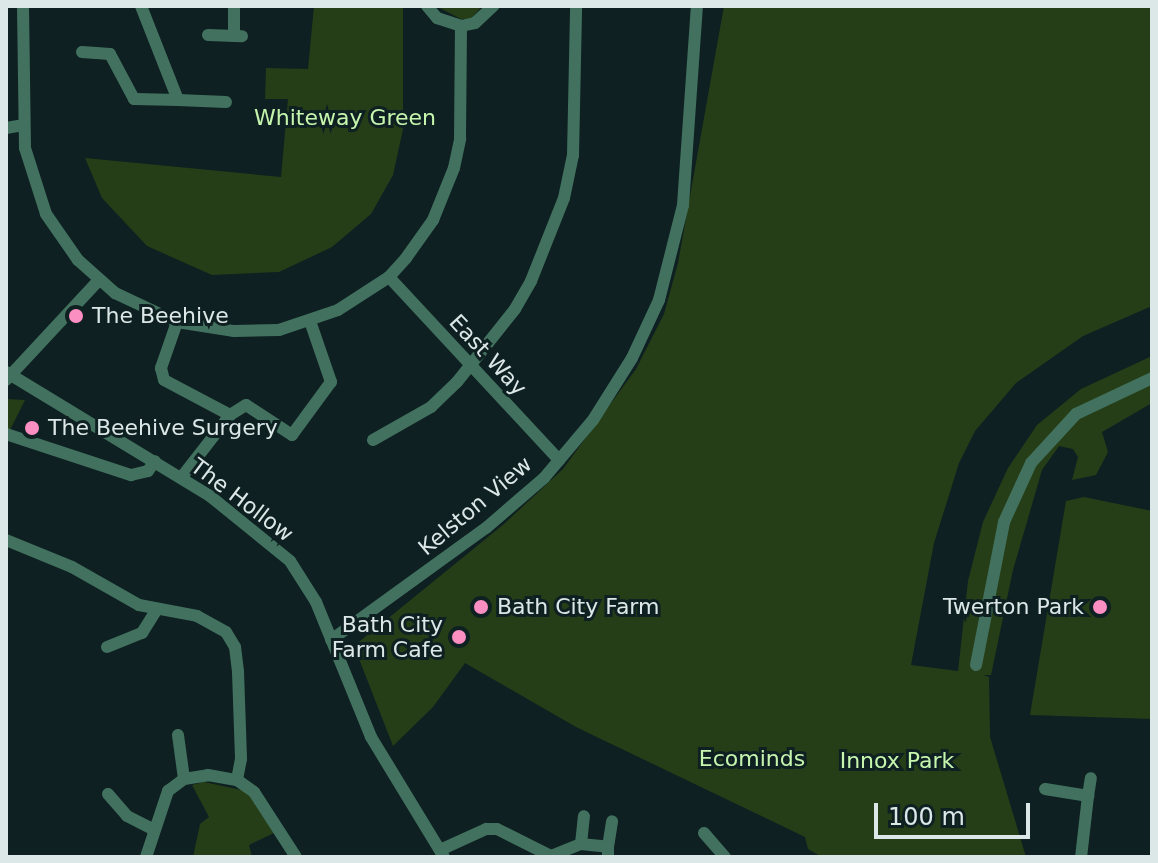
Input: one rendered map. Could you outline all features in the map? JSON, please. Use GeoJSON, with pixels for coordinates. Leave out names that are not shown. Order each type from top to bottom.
{"type":"FeatureCollection","features":[{"type":"Feature","properties":{"kind":"street"},"geometry":{"type":"LineString","coordinates":[[23,6],[23,125],[31,172],[46,214],[98,281],[177,322],[264,332],[310,321],[338,310],[389,277],[433,220],[454,168],[460,139],[461,26]]}},
{"type":"Feature","properties":{"kind":"street"},"geometry":{"type":"LineString","coordinates":[[141,6],[178,100]]}},
{"type":"Feature","properties":{"kind":"street"},"geometry":{"type":"LineString","coordinates":[[208,35],[238,36],[234,6]]}},
{"type":"Feature","properties":{"kind":"street"},"geometry":{"type":"LineString","coordinates":[[427,6],[437,18],[461,26],[475,23],[493,6]]}},
{"type":"Feature","properties":{"kind":"street"},"geometry":{"type":"LineString","coordinates":[[373,440],[431,407],[472,367],[531,281],[564,198],[577,113],[576,6]]}},
{"type":"Feature","properties":{"kind":"street","name":"Kelston View"},"geometry":{"type":"LineString","coordinates":[[331,640],[486,528],[559,460],[593,420],[632,358],[659,300],[688,182],[697,6]]}},
{"type":"Feature","properties":{"kind":"street"},"geometry":{"type":"LineString","coordinates":[[82,52],[110,54],[134,99],[220,102],[213,115]]}},
{"type":"Feature","properties":{"kind":"street"},"geometry":{"type":"LineString","coordinates":[[6,128],[23,125]]}},
{"type":"Feature","properties":{"kind":"street","name":"East Way"},"geometry":{"type":"LineString","coordinates":[[389,277],[559,460]]}},
{"type":"Feature","properties":{"kind":"street"},"geometry":{"type":"LineString","coordinates":[[8,376],[98,281]]}},
{"type":"Feature","properties":{"kind":"street"},"geometry":{"type":"LineString","coordinates":[[181,478],[230,415],[246,405],[285,435],[297,432],[331,382],[310,321]]}},
{"type":"Feature","properties":{"kind":"street"},"geometry":{"type":"LineString","coordinates":[[177,322],[161,375],[230,415]]}},
{"type":"Feature","properties":{"kind":"street","name":"The Hollow"},"geometry":{"type":"LineString","coordinates":[[8,376],[155,461],[235,513],[290,561],[316,602],[371,737],[442,854]]}},
{"type":"Feature","properties":{"kind":"street"},"geometry":{"type":"LineString","coordinates":[[982,659],[1004,522],[1031,463],[1076,414],[1152,378]]}},
{"type":"Feature","properties":{"kind":"street"},"geometry":{"type":"LineString","coordinates":[[6,434],[131,475],[148,471],[155,461]]}},
{"type":"Feature","properties":{"kind":"street"},"geometry":{"type":"LineString","coordinates":[[18,528],[10,542],[156,611],[213,622],[235,647],[241,759],[237,780]]}},
{"type":"Feature","properties":{"kind":"street"},"geometry":{"type":"LineString","coordinates":[[107,647],[142,633],[156,611]]}},
{"type":"Feature","properties":{"kind":"street"},"geometry":{"type":"LineString","coordinates":[[178,735],[184,779]]}},
{"type":"Feature","properties":{"kind":"street"},"geometry":{"type":"LineString","coordinates":[[146,857],[168,791],[184,779],[208,775],[237,780],[268,807],[296,857]]}},
{"type":"Feature","properties":{"kind":"street"},"geometry":{"type":"LineString","coordinates":[[1081,857],[1091,778]]}},
{"type":"Feature","properties":{"kind":"street"},"geometry":{"type":"LineString","coordinates":[[1045,789],[1088,796]]}},
{"type":"Feature","properties":{"kind":"street"},"geometry":{"type":"LineString","coordinates":[[108,794],[127,816],[153,829]]}},
{"type":"Feature","properties":{"kind":"street"},"geometry":{"type":"LineString","coordinates":[[581,844],[584,816]]}},
{"type":"Feature","properties":{"kind":"street"},"geometry":{"type":"LineString","coordinates":[[442,854],[486,829],[511,834],[551,856],[581,844],[608,852],[612,821]]}},
{"type":"Feature","properties":{"kind":"street"},"geometry":{"type":"LineString","coordinates":[[704,833],[718,855]]}},
{"type":"Feature","properties":{"kind":"green space","name":"Whiteway Green"},"geometry":{"type":"Polygon","coordinates":[[[314,6],[403,6],[403,129],[393,175],[371,214],[332,247],[279,272],[212,275],[147,246],[102,198],[85,158],[281,177],[288,99],[265,99],[266,68],[308,69],[314,6]]]}},
{"type":"Feature","properties":{"kind":"green space"},"geometry":{"type":"Polygon","coordinates":[[[436,6],[482,6],[471,19],[461,19],[436,6]]]}},
{"type":"Feature","properties":{"kind":"green space","name":"Bath City Farm"},"geometry":{"type":"Polygon","coordinates":[[[724,6],[1152,6],[1152,306],[1083,336],[1016,383],[975,431],[959,463],[934,543],[911,665],[958,671],[968,581],[983,522],[1008,468],[1037,425],[1081,389],[1152,356],[1152,403],[1102,432],[1108,452],[1096,475],[1072,480],[1078,457],[1073,449],[1059,446],[1042,470],[1013,570],[991,675],[983,675],[989,677],[990,737],[1026,857],[822,857],[808,849],[805,837],[576,727],[465,663],[433,707],[393,746],[354,646],[504,524],[563,469],[636,369],[664,314],[678,263],[724,6]]]}},
{"type":"Feature","properties":{"kind":"green space"},"geometry":{"type":"Polygon","coordinates":[[[6,399],[25,400],[10,430],[6,428],[6,399]]]}},
{"type":"Feature","properties":{"kind":"green space","name":"Twerton Park"},"geometry":{"type":"Polygon","coordinates":[[[1084,497],[1152,511],[1152,719],[1030,715],[1066,501],[1084,497]]]}},
{"type":"Feature","properties":{"kind":"green space"},"geometry":{"type":"Polygon","coordinates":[[[204,782],[246,791],[278,831],[249,845],[252,857],[193,857],[200,824],[209,817],[192,785],[204,782]]]}},
{"type":"Feature","properties":{"kind":"place","name":"The Beehive"},"geometry":{"type":"Point","coordinates":[76,316]}},
{"type":"Feature","properties":{"kind":"place","name":"The Beehive Surgery"},"geometry":{"type":"Point","coordinates":[32,428]}},
{"type":"Feature","properties":{"kind":"place","name":"Bath City Farm"},"geometry":{"type":"Point","coordinates":[481,607]}},
{"type":"Feature","properties":{"kind":"place","name":"Twerton Park"},"geometry":{"type":"Point","coordinates":[1100,607]}},
{"type":"Feature","properties":{"kind":"place","name":"Bath City Farm Cafe"},"geometry":{"type":"Point","coordinates":[459,637]}},
{"type":"Feature","properties":{"kind":"park label","name":"Ecominds"},"geometry":{"type":"Point","coordinates":[752,759]}},
{"type":"Feature","properties":{"kind":"park label","name":"Innox Park"},"geometry":{"type":"Point","coordinates":[897,761]}}]}
